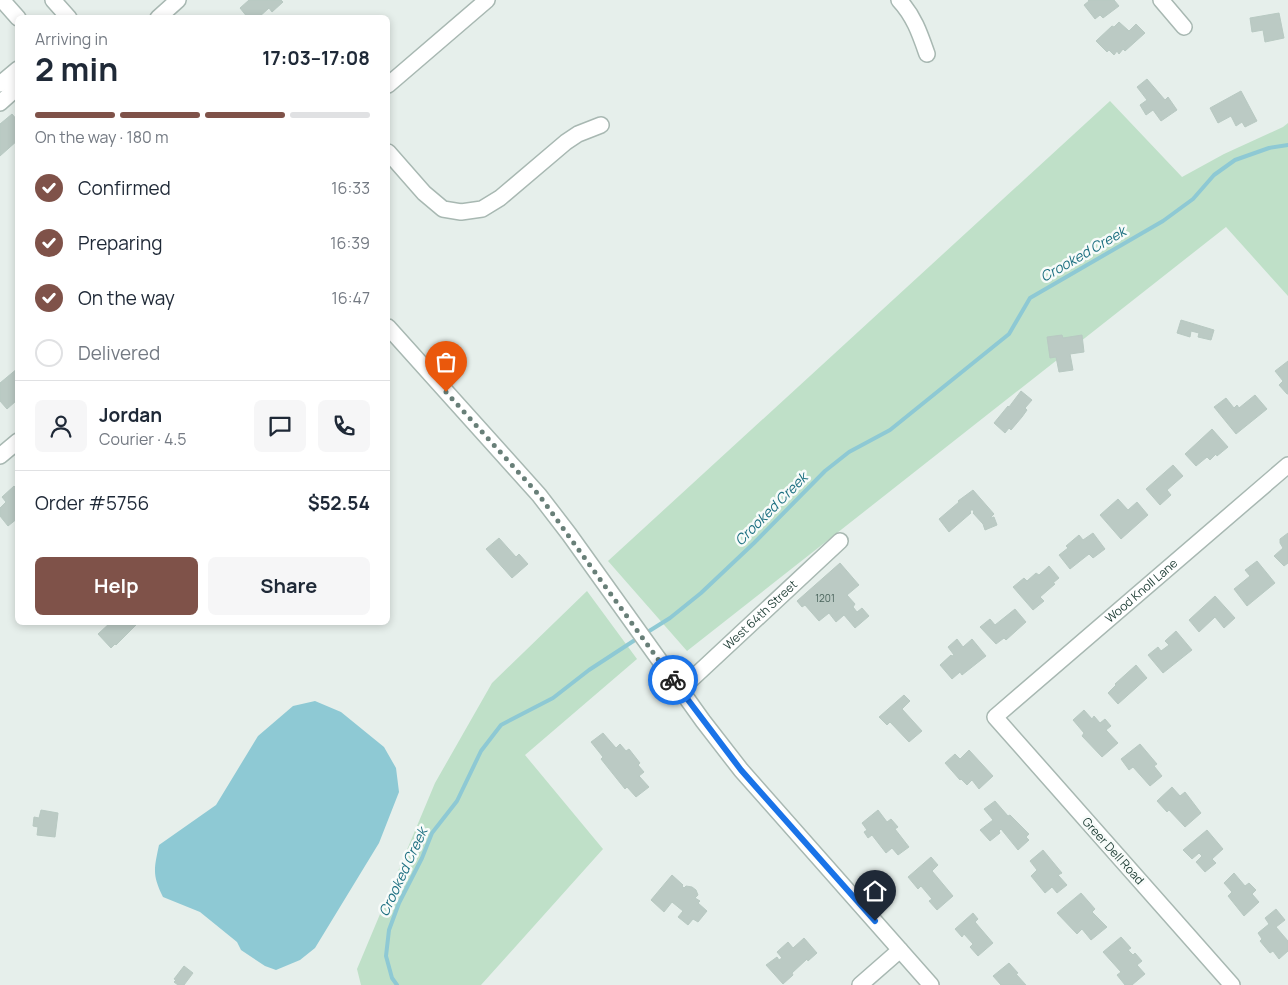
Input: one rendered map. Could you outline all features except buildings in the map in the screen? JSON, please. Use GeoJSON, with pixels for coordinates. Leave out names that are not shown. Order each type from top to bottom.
{"type":"FeatureCollection","features":[{"type":"Feature","properties":{"kind":"street"},"geometry":{"type":"LineString","coordinates":[[2,0],[15,15]]}},
{"type":"Feature","properties":{"kind":"street"},"geometry":{"type":"LineString","coordinates":[[53,0],[66,15]]}},
{"type":"Feature","properties":{"kind":"street"},"geometry":{"type":"LineString","coordinates":[[161,15],[178,0]]}},
{"type":"Feature","properties":{"kind":"street"},"geometry":{"type":"LineString","coordinates":[[390,83],[487,0]]}},
{"type":"Feature","properties":{"kind":"street"},"geometry":{"type":"LineString","coordinates":[[899,0],[909,11],[917,26],[927,54]]}},
{"type":"Feature","properties":{"kind":"street"},"geometry":{"type":"LineString","coordinates":[[1161,0],[1184,27]]}},
{"type":"Feature","properties":{"kind":"street"},"geometry":{"type":"LineString","coordinates":[[0,84],[15,72]]}},
{"type":"Feature","properties":{"kind":"street"},"geometry":{"type":"LineString","coordinates":[[0,103],[15,90]]}},
{"type":"Feature","properties":{"kind":"street"},"geometry":{"type":"LineString","coordinates":[[390,154],[424,193],[443,209],[461,212],[482,209],[500,198],[566,142],[578,134],[601,125]]}},
{"type":"Feature","properties":{"kind":"street"},"geometry":{"type":"LineString","coordinates":[[390,329],[539,495],[680,690],[741,770],[931,985]]}},
{"type":"Feature","properties":{"kind":"street"},"geometry":{"type":"LineString","coordinates":[[0,456],[15,444]]}},
{"type":"Feature","properties":{"kind":"street","name":"Wood Knoll Lane"},"geometry":{"type":"LineString","coordinates":[[995,717],[1288,465]]}},
{"type":"Feature","properties":{"kind":"street","name":"West 64th Street"},"geometry":{"type":"LineString","coordinates":[[680,690],[840,541]]}},
{"type":"Feature","properties":{"kind":"street","name":"Greer Dell Road"},"geometry":{"type":"LineString","coordinates":[[995,717],[1232,985]]}},
{"type":"Feature","properties":{"kind":"street"},"geometry":{"type":"LineString","coordinates":[[860,985],[900,950]]}},
{"type":"Feature","properties":{"kind":"green space"},"geometry":{"type":"Polygon","coordinates":[[[1110,101],[1182,177],[1288,123],[1288,296],[1226,227],[687,651],[608,561],[1110,101]]]}},
{"type":"Feature","properties":{"kind":"green space"},"geometry":{"type":"Polygon","coordinates":[[[587,591],[637,659],[525,755],[603,849],[481,985],[361,985],[357,969],[435,783],[492,683],[587,591]]]}},
{"type":"Feature","properties":{"kind":"water"},"geometry":{"type":"Polygon","coordinates":[[[315,701],[341,712],[384,747],[396,768],[399,792],[379,843],[315,948],[300,960],[276,970],[265,966],[241,950],[237,942],[200,912],[163,897],[157,883],[155,872],[156,860],[159,845],[216,805],[258,736],[293,706],[315,701]]]}},
{"type":"Feature","properties":{"kind":"waterway","name":"Crooked Creek"},"geometry":{"type":"LineString","coordinates":[[646,633],[670,618],[701,593],[754,543],[825,471],[849,452],[890,430],[1009,334],[1030,298],[1163,221],[1193,199],[1214,175],[1235,160],[1269,148],[1288,145]]}},
{"type":"Feature","properties":{"kind":"waterway","name":"Crooked Creek"},"geometry":{"type":"LineString","coordinates":[[397,985],[392,978],[386,956],[389,930],[399,903],[422,858],[432,833],[457,801],[481,751],[501,725],[553,698],[589,670],[638,638]]}},
{"type":"Feature","properties":{"kind":"way so far"},"geometry":{"type":"LineString","coordinates":[[446,392],[539,495],[673,680]]}},
{"type":"Feature","properties":{"kind":"route"},"geometry":{"type":"LineString","coordinates":[[673,680],[741,770],[875,921]]}}]}
